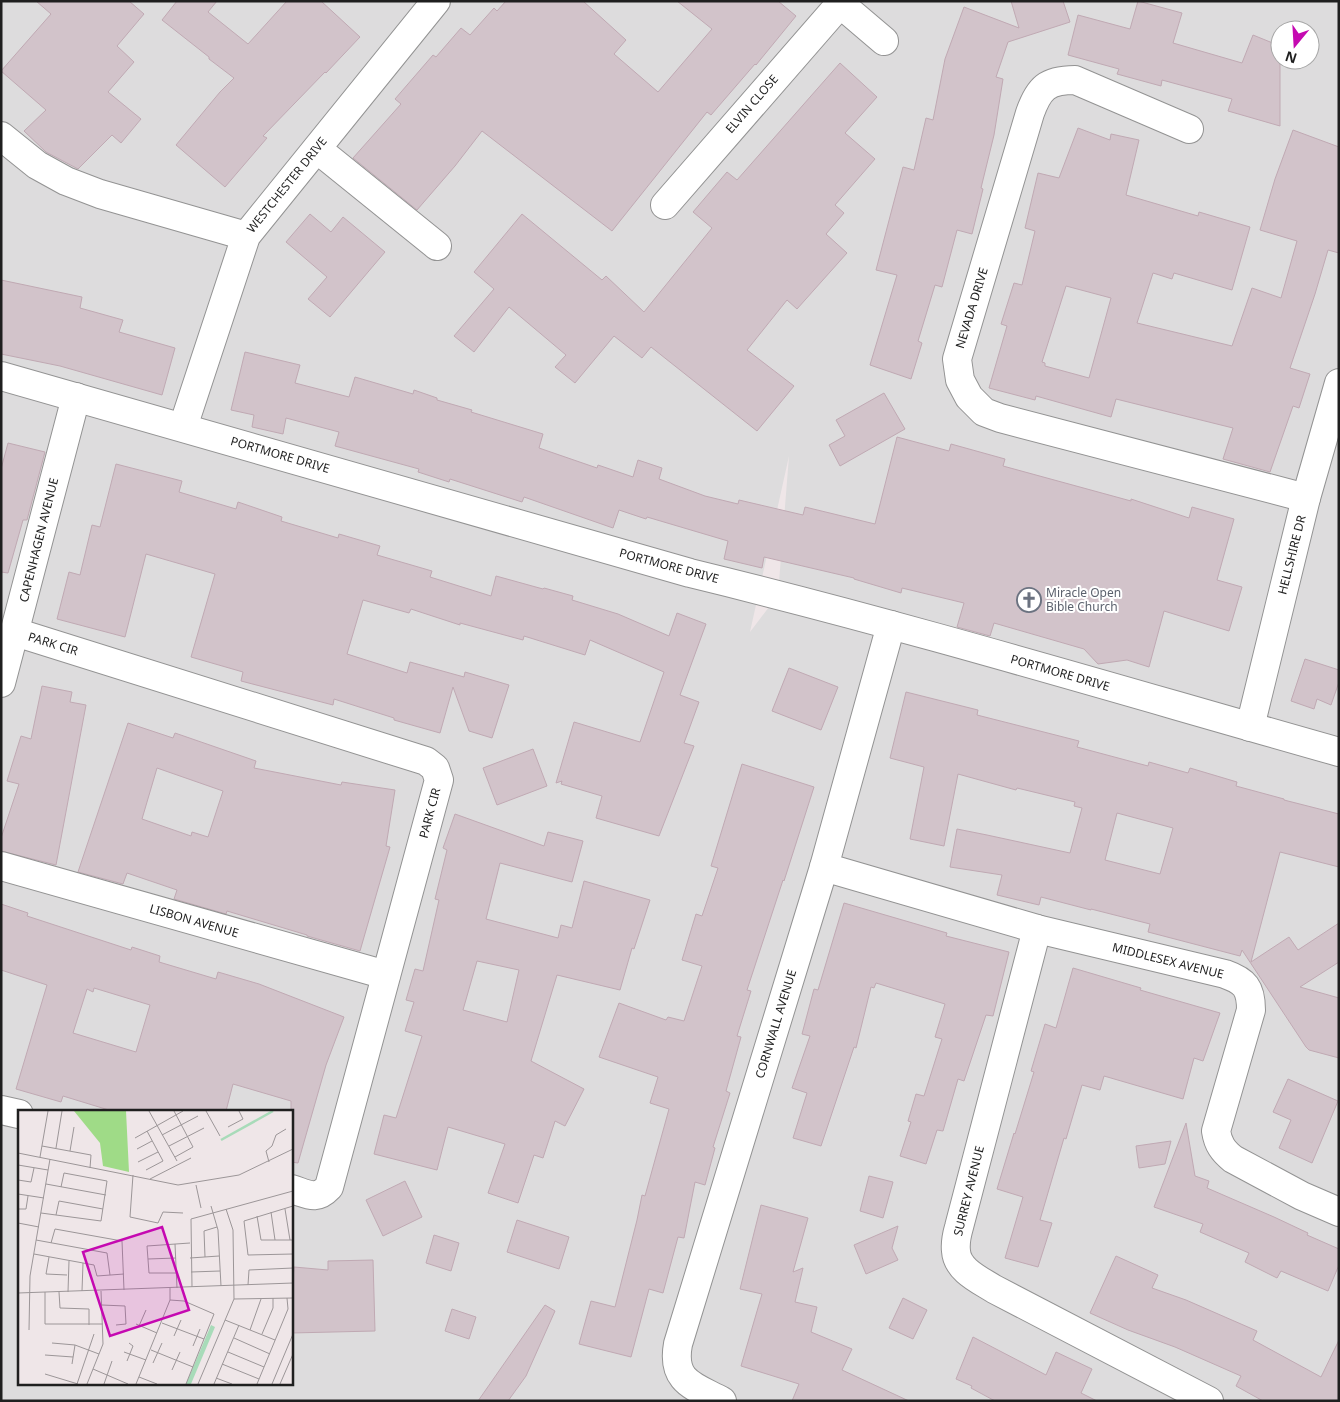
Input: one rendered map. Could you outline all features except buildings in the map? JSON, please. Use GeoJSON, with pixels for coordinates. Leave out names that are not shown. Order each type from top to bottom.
{"type":"FeatureCollection","features":[{"type":"Feature","properties":{"kind":"street","name":"WESTCHESTER DRIVE"},"geometry":{"type":"LineString","coordinates":[[183,427],[246,236],[436,1]]}},
{"type":"Feature","properties":{"kind":"street","name":"ELVIN CLOSE"},"geometry":{"type":"LineString","coordinates":[[665,205],[838,3],[884,41]]}},
{"type":"Feature","properties":{"kind":"street","name":"NEVADA DRIVE"},"geometry":{"type":"LineString","coordinates":[[1189,129],[1075,80],[1061,80],[1047,86],[1036,97],[957,359],[960,380],[969,397],[984,412],[1000,418],[1306,498]]}},
{"type":"Feature","properties":{"kind":"street"},"geometry":{"type":"LineString","coordinates":[[1,136],[37,165],[66,181],[100,194],[246,236]]}},
{"type":"Feature","properties":{"kind":"street"},"geometry":{"type":"LineString","coordinates":[[317,149],[437,246]]}},
{"type":"Feature","properties":{"kind":"street","name":"PORTMORE DRIVE"},"geometry":{"type":"LineString","coordinates":[[1,376],[690,573],[891,625],[1339,752]]}},
{"type":"Feature","properties":{"kind":"street","name":"HELLSHIRE DR"},"geometry":{"type":"LineString","coordinates":[[1250,727],[1306,498],[1339,383]]}},
{"type":"Feature","properties":{"kind":"street","name":"CAPENHAGEN AVENUE"},"geometry":{"type":"LineString","coordinates":[[1,683],[76,397]]}},
{"type":"Feature","properties":{"kind":"street","name":"CORNWALL AVENUE"},"geometry":{"type":"LineString","coordinates":[[722,1401],[687,1382],[678,1369],[676,1357],[678,1344],[824,867],[891,625]]}},
{"type":"Feature","properties":{"kind":"street","name":"PARK CIR"},"geometry":{"type":"LineString","coordinates":[[15,632],[426,761],[436,768],[439,780],[329,1187],[323,1194],[316,1196],[292,1189]]}},
{"type":"Feature","properties":{"kind":"street","name":"LISBON AVENUE"},"geometry":{"type":"LineString","coordinates":[[1,866],[386,975]]}},
{"type":"Feature","properties":{"kind":"street","name":"MIDDLESEX AVENUE"},"geometry":{"type":"LineString","coordinates":[[824,867],[1037,929],[1237,978],[1246,986],[1251,998],[1251,1010],[1216,1131],[1219,1146],[1233,1159],[1295,1192],[1339,1212]]}},
{"type":"Feature","properties":{"kind":"street","name":"SURREY AVENUE"},"geometry":{"type":"LineString","coordinates":[[1037,929],[956,1238],[956,1252],[961,1265],[994,1289],[1209,1401]]}},
{"type":"Feature","properties":{"kind":"street"},"geometry":{"type":"LineString","coordinates":[[1,1110],[18,1114]]}},
{"type":"Feature","properties":{"kind":"shaded area"},"geometry":{"type":"Polygon","coordinates":[[[1,1],[1339,1],[1339,1401],[1,1401],[1,1]],[[789,456],[750,632],[778,595],[789,456]]]}},
{"type":"Feature","properties":{"kind":"place","name":"Miracle Open Bible Church"},"geometry":{"type":"Point","coordinates":[1029,600]}}]}
